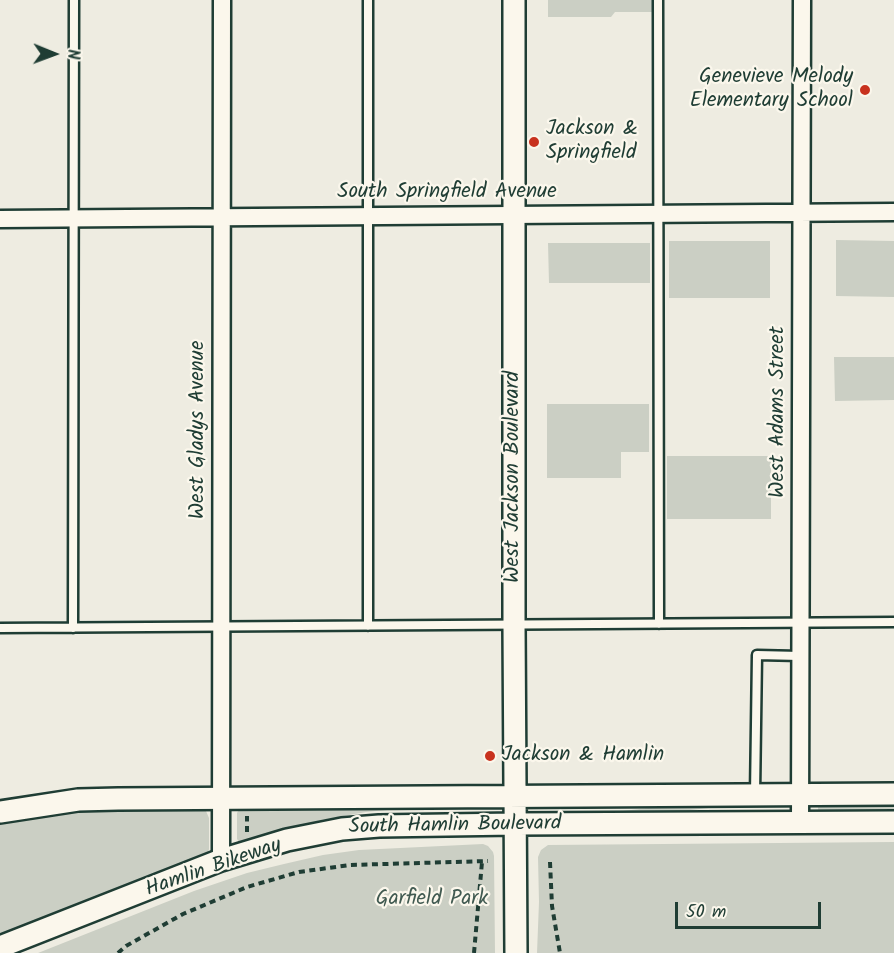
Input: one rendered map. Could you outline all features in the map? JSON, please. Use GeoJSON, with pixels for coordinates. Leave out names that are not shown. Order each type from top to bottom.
{"type":"FeatureCollection","features":[{"type":"Feature","properties":{"kind":"street","name":"West Gladys Avenue"},"geometry":{"type":"LineString","coordinates":[[221,860],[222,0]]}},
{"type":"Feature","properties":{"kind":"street","name":"West Jackson Boulevard"},"geometry":{"type":"LineString","coordinates":[[514,0],[516,953]]}},
{"type":"Feature","properties":{"kind":"street","name":"West Adams Street"},"geometry":{"type":"LineString","coordinates":[[800,823],[802,0]]}},
{"type":"Feature","properties":{"kind":"street","name":"South Springfield Avenue"},"geometry":{"type":"LineString","coordinates":[[0,219],[894,212]]}},
{"type":"Feature","properties":{"kind":"street","name":"South Hamlin Boulevard"},"geometry":{"type":"LineString","coordinates":[[0,812],[78,800],[221,797],[894,794]]}},
{"type":"Feature","properties":{"kind":"street","name":"South Hamlin Boulevard"},"geometry":{"type":"LineString","coordinates":[[0,947],[221,860],[287,840],[342,829],[379,826],[515,824],[894,822]]}},
{"type":"Feature","properties":{"kind":"lane"},"geometry":{"type":"LineString","coordinates":[[73,628],[74,0]]}},
{"type":"Feature","properties":{"kind":"lane"},"geometry":{"type":"LineString","coordinates":[[368,0],[368,626]]}},
{"type":"Feature","properties":{"kind":"lane"},"geometry":{"type":"LineString","coordinates":[[658,0],[659,624]]}},
{"type":"Feature","properties":{"kind":"lane"},"geometry":{"type":"LineString","coordinates":[[0,628],[894,622]]}},
{"type":"Feature","properties":{"kind":"lane"},"geometry":{"type":"LineString","coordinates":[[754,795],[757,655],[800,656]]}},
{"type":"Feature","properties":{"kind":"path"},"geometry":{"type":"LineString","coordinates":[[247,842],[248,815]]}},
{"type":"Feature","properties":{"kind":"path"},"geometry":{"type":"LineString","coordinates":[[474,953],[482,861]]}},
{"type":"Feature","properties":{"kind":"path"},"geometry":{"type":"LineString","coordinates":[[118,953],[126,946],[183,914],[247,887],[299,872],[350,865],[488,861]]}},
{"type":"Feature","properties":{"kind":"path"},"geometry":{"type":"LineString","coordinates":[[550,862],[552,906],[560,953]]}},
{"type":"Feature","properties":{"kind":"green space"},"geometry":{"type":"Polygon","coordinates":[[[548,0],[652,0],[652,12],[615,12],[611,17],[548,17],[548,0]]]}},
{"type":"Feature","properties":{"kind":"green space"},"geometry":{"type":"Polygon","coordinates":[[[836,240],[894,241],[894,297],[836,296],[836,240]]]}},
{"type":"Feature","properties":{"kind":"green space"},"geometry":{"type":"Polygon","coordinates":[[[669,241],[770,241],[770,298],[669,298],[669,241]]]}},
{"type":"Feature","properties":{"kind":"green space"},"geometry":{"type":"Polygon","coordinates":[[[548,243],[650,243],[650,283],[549,283],[548,243]]]}},
{"type":"Feature","properties":{"kind":"green space"},"geometry":{"type":"Polygon","coordinates":[[[834,357],[894,357],[894,400],[835,401],[834,357]]]}},
{"type":"Feature","properties":{"kind":"green space"},"geometry":{"type":"Polygon","coordinates":[[[547,404],[649,404],[649,452],[621,452],[621,478],[547,478],[547,404]]]}},
{"type":"Feature","properties":{"kind":"green space"},"geometry":{"type":"Polygon","coordinates":[[[667,456],[771,456],[771,519],[667,519],[667,456]]]}},
{"type":"Feature","properties":{"kind":"green space"},"geometry":{"type":"Polygon","coordinates":[[[701,802],[738,805],[642,815],[605,815],[605,813],[701,802]]]}},
{"type":"Feature","properties":{"kind":"green space"},"geometry":{"type":"Polygon","coordinates":[[[894,802],[894,813],[822,814],[818,811],[820,804],[894,802]]]}},
{"type":"Feature","properties":{"kind":"green space"},"geometry":{"type":"Polygon","coordinates":[[[398,806],[397,809],[321,820],[243,843],[237,839],[239,809],[398,806]]]}},
{"type":"Feature","properties":{"kind":"green space"},"geometry":{"type":"Polygon","coordinates":[[[90,808],[201,808],[206,811],[209,818],[208,854],[0,938],[0,821],[90,808]]]}},
{"type":"Feature","properties":{"kind":"green space","name":"Garfield Park"},"geometry":{"type":"Polygon","coordinates":[[[894,842],[894,953],[537,953],[538,857],[541,850],[548,845],[894,842]]]}},
{"type":"Feature","properties":{"kind":"green space","name":"Garfield Park"},"geometry":{"type":"Polygon","coordinates":[[[483,844],[488,846],[494,856],[495,953],[38,953],[194,891],[247,873],[323,855],[359,850],[483,844]]]}},
{"type":"Feature","properties":{"kind":"place","name":"Genevieve Melody Elementary School"},"geometry":{"type":"Point","coordinates":[865,90]}},
{"type":"Feature","properties":{"kind":"place","name":"Jackson & Springfield"},"geometry":{"type":"Point","coordinates":[534,142]}},
{"type":"Feature","properties":{"kind":"place","name":"Jackson & Hamlin"},"geometry":{"type":"Point","coordinates":[490,756]}}]}
